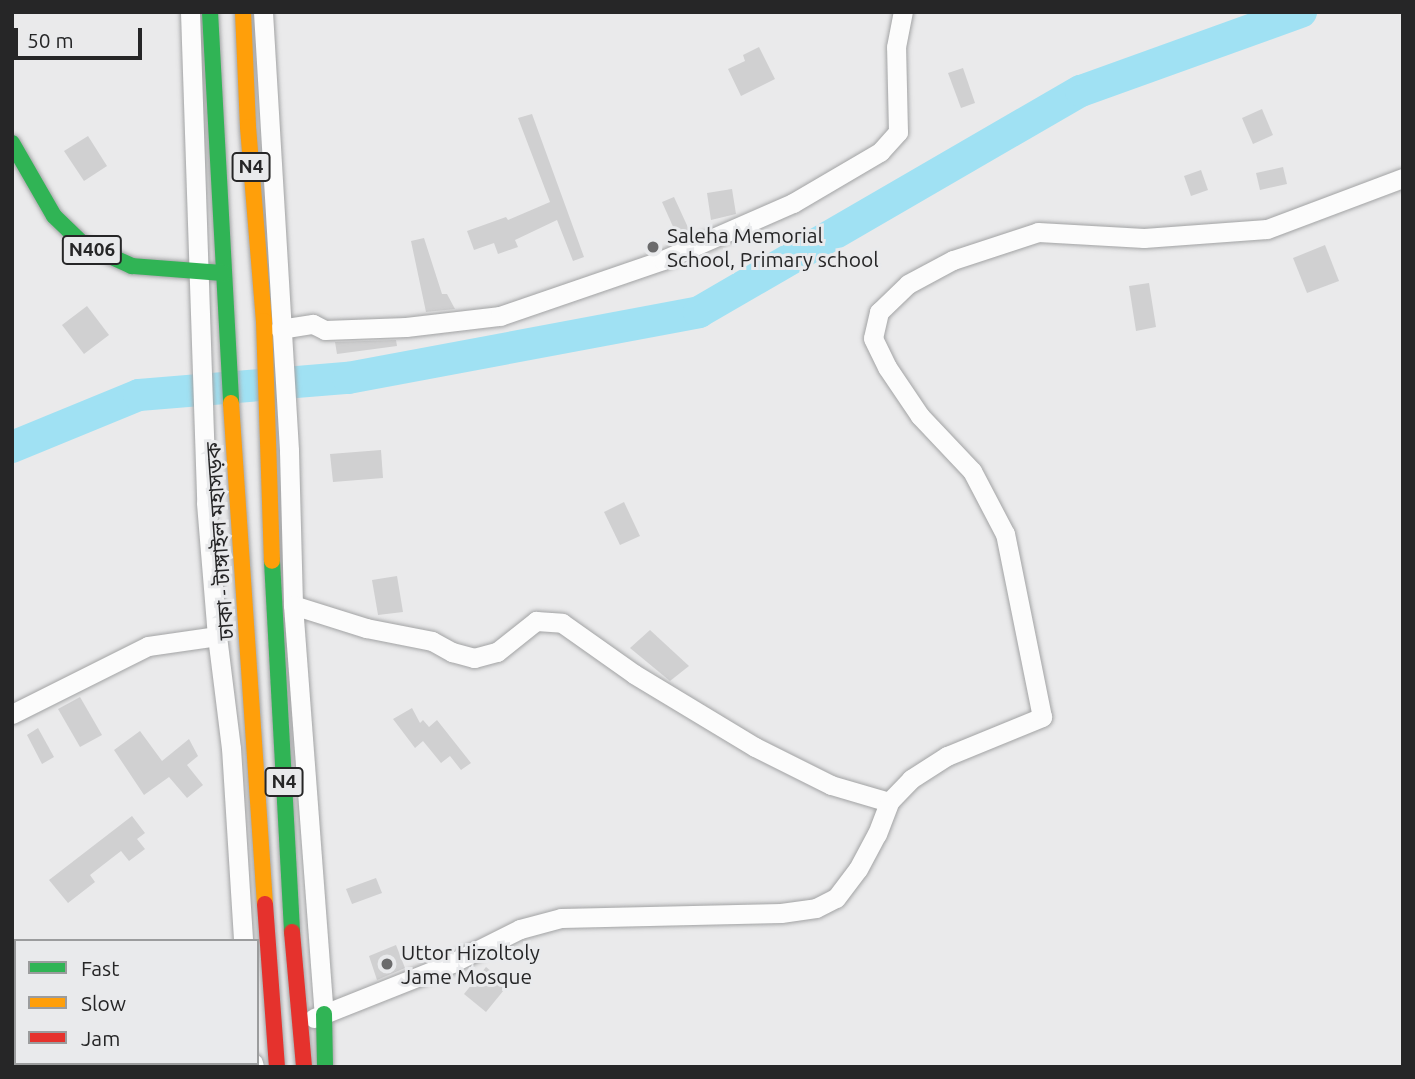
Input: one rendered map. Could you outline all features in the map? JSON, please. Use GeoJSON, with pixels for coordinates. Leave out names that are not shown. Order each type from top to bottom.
{"type":"FeatureCollection","features":[{"type":"Feature","properties":{"kind":"main road","name":"ঢাকা - টাঙ্গাইল মহাসড়ক"},"geometry":{"type":"LineString","coordinates":[[211,12],[236,506],[274,1065]]}},
{"type":"Feature","properties":{"kind":"main road","name":"N4"},"geometry":{"type":"LineString","coordinates":[[243,12],[248,127],[272,325],[269,496],[304,1067]]}},
{"type":"Feature","properties":{"kind":"main road","name":"N406"},"geometry":{"type":"LineString","coordinates":[[12,143],[54,216],[83,244],[132,266],[224,272]]}},
{"type":"Feature","properties":{"kind":"main road"},"geometry":{"type":"LineString","coordinates":[[324,1014],[325,1067]]}},
{"type":"Feature","properties":{"kind":"street"},"geometry":{"type":"LineString","coordinates":[[190,12],[206,503],[217,636],[231,748],[243,939]]}},
{"type":"Feature","properties":{"kind":"street"},"geometry":{"type":"LineString","coordinates":[[263,12],[272,325],[289,451],[293,605],[324,1014]]}},
{"type":"Feature","properties":{"kind":"street"},"geometry":{"type":"LineString","coordinates":[[272,325],[313,324],[326,330],[406,327],[500,316],[663,260],[793,202],[880,152],[898,132],[896,47],[904,12]]}},
{"type":"Feature","properties":{"kind":"street"},"geometry":{"type":"LineString","coordinates":[[300,1023],[452,963],[520,929],[561,918],[781,913],[817,908],[836,898],[858,869],[877,834],[889,802],[911,779],[947,756],[1042,717],[1005,534],[972,471],[920,416],[887,367],[873,338],[879,312],[908,284],[953,260],[1038,232],[1144,238],[1267,229],[1403,178]]}},
{"type":"Feature","properties":{"kind":"street"},"geometry":{"type":"LineString","coordinates":[[293,605],[366,628],[432,641],[452,652],[474,658],[496,652],[536,621],[562,623],[634,674],[754,747],[831,785],[889,802]]}},
{"type":"Feature","properties":{"kind":"street"},"geometry":{"type":"LineString","coordinates":[[12,714],[148,646],[217,636]]}},
{"type":"Feature","properties":{"kind":"building"},"geometry":{"type":"Polygon","coordinates":[[[759,47],[775,79],[741,96],[728,69],[745,61],[743,55],[759,47]]]}},
{"type":"Feature","properties":{"kind":"building"},"geometry":{"type":"Polygon","coordinates":[[[963,68],[975,103],[961,108],[948,73],[963,68]]]}},
{"type":"Feature","properties":{"kind":"building"},"geometry":{"type":"Polygon","coordinates":[[[1262,109],[1273,135],[1253,144],[1242,118],[1262,109]]]}},
{"type":"Feature","properties":{"kind":"building"},"geometry":{"type":"Polygon","coordinates":[[[532,114],[584,257],[573,261],[557,220],[515,240],[518,247],[498,254],[494,243],[474,250],[467,231],[506,217],[508,220],[550,202],[518,118],[532,114]]]}},
{"type":"Feature","properties":{"kind":"building"},"geometry":{"type":"Polygon","coordinates":[[[88,136],[107,166],[84,181],[64,151],[88,136]]]}},
{"type":"Feature","properties":{"kind":"building"},"geometry":{"type":"Polygon","coordinates":[[[1283,167],[1287,184],[1260,190],[1256,173],[1283,167]]]}},
{"type":"Feature","properties":{"kind":"building"},"geometry":{"type":"Polygon","coordinates":[[[1201,170],[1208,190],[1191,196],[1184,176],[1201,170]]]}},
{"type":"Feature","properties":{"kind":"building"},"geometry":{"type":"Polygon","coordinates":[[[732,189],[736,214],[711,220],[707,193],[732,189]]]}},
{"type":"Feature","properties":{"kind":"building"},"geometry":{"type":"Polygon","coordinates":[[[674,197],[691,234],[679,240],[662,202],[674,197]]]}},
{"type":"Feature","properties":{"kind":"building"},"geometry":{"type":"Polygon","coordinates":[[[424,238],[442,294],[447,294],[455,309],[426,312],[411,241],[424,238]]]}},
{"type":"Feature","properties":{"kind":"building"},"geometry":{"type":"Polygon","coordinates":[[[1325,245],[1339,281],[1307,293],[1293,258],[1325,245]]]}},
{"type":"Feature","properties":{"kind":"building"},"geometry":{"type":"Polygon","coordinates":[[[1149,283],[1156,327],[1136,331],[1129,286],[1149,283]]]}},
{"type":"Feature","properties":{"kind":"building"},"geometry":{"type":"Polygon","coordinates":[[[87,306],[109,335],[84,354],[62,325],[87,306]]]}},
{"type":"Feature","properties":{"kind":"building"},"geometry":{"type":"Polygon","coordinates":[[[396,340],[397,346],[337,354],[335,342],[396,340]]]}},
{"type":"Feature","properties":{"kind":"building"},"geometry":{"type":"Polygon","coordinates":[[[381,450],[383,478],[333,482],[330,454],[381,450]]]}},
{"type":"Feature","properties":{"kind":"building"},"geometry":{"type":"Polygon","coordinates":[[[624,502],[640,536],[620,545],[604,512],[624,502]]]}},
{"type":"Feature","properties":{"kind":"building"},"geometry":{"type":"Polygon","coordinates":[[[397,576],[403,612],[378,615],[372,580],[397,576]]]}},
{"type":"Feature","properties":{"kind":"building"},"geometry":{"type":"Polygon","coordinates":[[[650,630],[689,666],[670,681],[630,648],[650,630]]]}},
{"type":"Feature","properties":{"kind":"building"},"geometry":{"type":"Polygon","coordinates":[[[80,697],[102,735],[80,747],[58,709],[80,697]]]}},
{"type":"Feature","properties":{"kind":"building"},"geometry":{"type":"Polygon","coordinates":[[[412,708],[420,723],[423,720],[429,727],[437,720],[471,763],[461,770],[450,756],[441,763],[423,741],[415,748],[393,719],[412,708]]]}},
{"type":"Feature","properties":{"kind":"building"},"geometry":{"type":"Polygon","coordinates":[[[38,728],[54,757],[42,764],[27,735],[38,728]]]}},
{"type":"Feature","properties":{"kind":"building"},"geometry":{"type":"Polygon","coordinates":[[[140,731],[162,761],[189,739],[198,756],[187,765],[203,785],[187,798],[169,777],[144,795],[114,750],[140,731]]]}},
{"type":"Feature","properties":{"kind":"building"},"geometry":{"type":"Polygon","coordinates":[[[132,816],[145,833],[137,839],[145,849],[129,861],[121,851],[90,875],[95,882],[68,903],[49,880],[132,816]]]}},
{"type":"Feature","properties":{"kind":"building"},"geometry":{"type":"Polygon","coordinates":[[[376,878],[382,893],[352,904],[346,889],[376,878]]]}},
{"type":"Feature","properties":{"kind":"building","name":"Uttor Hizoltoly Jame Mosque"},"geometry":{"type":"Polygon","coordinates":[[[396,945],[405,968],[377,980],[369,956],[396,945]]]}},
{"type":"Feature","properties":{"kind":"building"},"geometry":{"type":"Polygon","coordinates":[[[486,967],[508,985],[486,1012],[464,994],[486,967]]]}},
{"type":"Feature","properties":{"kind":"waterway"},"geometry":{"type":"LineString","coordinates":[[12,447],[139,395],[348,378],[699,312],[1081,91],[1301,12]]}},
{"type":"Feature","properties":{"kind":"traffic: fast"},"geometry":{"type":"LineString","coordinates":[[210,12],[231,403]]}},
{"type":"Feature","properties":{"kind":"traffic: fast"},"geometry":{"type":"LineString","coordinates":[[12,143],[54,216],[83,244],[132,266],[224,273]]}},
{"type":"Feature","properties":{"kind":"traffic: fast"},"geometry":{"type":"LineString","coordinates":[[272,561],[292,932]]}},
{"type":"Feature","properties":{"kind":"traffic: fast"},"geometry":{"type":"LineString","coordinates":[[324,1014],[325,1067]]}},
{"type":"Feature","properties":{"kind":"traffic: slow"},"geometry":{"type":"LineString","coordinates":[[243,12],[248,127],[264,321],[272,561]]}},
{"type":"Feature","properties":{"kind":"traffic: slow"},"geometry":{"type":"LineString","coordinates":[[231,403],[265,904]]}},
{"type":"Feature","properties":{"kind":"traffic: jam"},"geometry":{"type":"LineString","coordinates":[[265,904],[277,1067]]}},
{"type":"Feature","properties":{"kind":"traffic: jam"},"geometry":{"type":"LineString","coordinates":[[292,932],[304,1067]]}},
{"type":"Feature","properties":{"kind":"place","name":"Saleha Memorial School, Primary school"},"geometry":{"type":"Point","coordinates":[653,247]}},
{"type":"Feature","properties":{"kind":"place","name":"Uttor Hizoltoly Jame Mosque"},"geometry":{"type":"Point","coordinates":[387,964]}}]}
